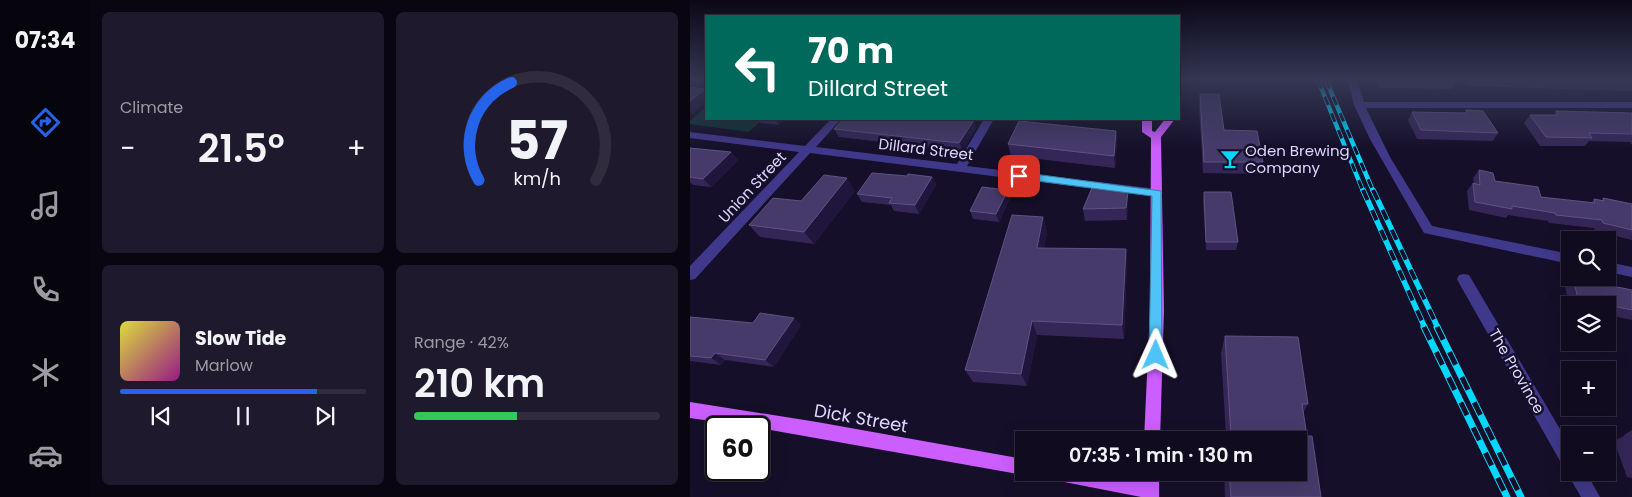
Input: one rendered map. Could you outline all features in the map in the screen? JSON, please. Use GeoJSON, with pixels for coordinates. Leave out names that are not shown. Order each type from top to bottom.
{"type":"FeatureCollection","features":[{"type":"Feature","properties":{"kind":"main road"},"geometry":{"type":"LineString","coordinates":[[1147,120],[1147,132],[1156,137]]}},
{"type":"Feature","properties":{"kind":"main road"},"geometry":{"type":"LineString","coordinates":[[1152,431],[1156,355],[1156,137],[1169,120]]}},
{"type":"Feature","properties":{"kind":"main road","name":"Dick Street"},"geometry":{"type":"LineString","coordinates":[[690,410],[817,430],[1015,465]]}},
{"type":"Feature","properties":{"kind":"main road"},"geometry":{"type":"LineString","coordinates":[[1116,481],[1150,486]]}},
{"type":"Feature","properties":{"kind":"street"},"geometry":{"type":"LineString","coordinates":[[1561,257],[1428,230],[1391,169],[1359,105],[1632,105]]}},
{"type":"Feature","properties":{"kind":"street","name":"Union Street"},"geometry":{"type":"LineString","coordinates":[[690,275],[835,120]]}},
{"type":"Feature","properties":{"kind":"street"},"geometry":{"type":"LineString","coordinates":[[960,168],[988,120]]}},
{"type":"Feature","properties":{"kind":"street","name":"Dillard Street"},"geometry":{"type":"LineString","coordinates":[[690,135],[1157,193]]}},
{"type":"Feature","properties":{"kind":"street"},"geometry":{"type":"LineString","coordinates":[[1616,269],[1632,272]]}},
{"type":"Feature","properties":{"kind":"street","name":"The Province"},"geometry":{"type":"LineString","coordinates":[[1464,279],[1561,446]]}},
{"type":"Feature","properties":{"kind":"street"},"geometry":{"type":"LineString","coordinates":[[1581,481],[1591,497]]}},
{"type":"Feature","properties":{"kind":"green space"},"geometry":{"type":"Polygon","coordinates":[[[705,108],[705,120],[762,120],[749,132],[690,124],[690,121],[705,108]]]}},
{"type":"Feature","properties":{"kind":"building"},"geometry":{"type":"Polygon","coordinates":[[[1201,103],[1220,103],[1224,130],[1257,131],[1263,162],[1204,162],[1201,103]]]}},
{"type":"Feature","properties":{"kind":"building"},"geometry":{"type":"Polygon","coordinates":[[[1466,110],[1483,111],[1498,133],[1421,130],[1412,112],[1467,113],[1466,110]]]}},
{"type":"Feature","properties":{"kind":"building"},"geometry":{"type":"Polygon","coordinates":[[[1556,111],[1632,113],[1632,134],[1589,133],[1592,138],[1546,137],[1530,115],[1558,115],[1556,111]]]}},
{"type":"Feature","properties":{"kind":"building"},"geometry":{"type":"Polygon","coordinates":[[[842,120],[974,120],[959,143],[834,129],[842,120]]]}},
{"type":"Feature","properties":{"kind":"building"},"geometry":{"type":"Polygon","coordinates":[[[1019,121],[1116,131],[1114,156],[1008,144],[1019,121]]]}},
{"type":"Feature","properties":{"kind":"building"},"geometry":{"type":"Polygon","coordinates":[[[690,148],[731,152],[703,179],[690,177],[690,148]]]}},
{"type":"Feature","properties":{"kind":"building"},"geometry":{"type":"Polygon","coordinates":[[[1479,170],[1493,173],[1495,181],[1538,187],[1541,197],[1595,203],[1594,199],[1604,201],[1603,198],[1632,204],[1632,230],[1603,223],[1602,220],[1556,215],[1555,213],[1512,206],[1512,209],[1475,202],[1473,183],[1480,185],[1479,170]]]}},
{"type":"Feature","properties":{"kind":"building"},"geometry":{"type":"Polygon","coordinates":[[[872,173],[932,177],[915,205],[889,203],[892,198],[857,194],[872,173]]]}},
{"type":"Feature","properties":{"kind":"building"},"geometry":{"type":"Polygon","coordinates":[[[824,175],[847,178],[804,232],[749,225],[773,198],[801,201],[824,175]]]}},
{"type":"Feature","properties":{"kind":"building"},"geometry":{"type":"Polygon","coordinates":[[[982,187],[1008,190],[996,214],[970,211],[982,187]]]}},
{"type":"Feature","properties":{"kind":"building"},"geometry":{"type":"Polygon","coordinates":[[[1092,188],[1128,192],[1126,208],[1083,209],[1092,188]]]}},
{"type":"Feature","properties":{"kind":"building"},"geometry":{"type":"Polygon","coordinates":[[[1204,192],[1231,192],[1238,242],[1206,242],[1204,192]]]}},
{"type":"Feature","properties":{"kind":"building"},"geometry":{"type":"Polygon","coordinates":[[[1012,215],[1043,217],[1037,248],[1126,249],[1122,325],[1032,321],[1021,374],[965,370],[1012,215]]]}},
{"type":"Feature","properties":{"kind":"building"},"geometry":{"type":"Polygon","coordinates":[[[1575,286],[1612,286],[1632,290],[1632,310],[1616,307],[1616,296],[1577,296],[1575,286]]]}},
{"type":"Feature","properties":{"kind":"building"},"geometry":{"type":"Polygon","coordinates":[[[760,313],[794,318],[765,360],[715,353],[711,358],[690,356],[690,317],[753,323],[760,313]]]}},
{"type":"Feature","properties":{"kind":"building"},"geometry":{"type":"Polygon","coordinates":[[[1225,336],[1298,337],[1308,404],[1302,404],[1306,431],[1231,431],[1225,336]]]}},
{"type":"Feature","properties":{"kind":"building"},"geometry":{"type":"Polygon","coordinates":[[[1307,436],[1312,436],[1321,497],[1231,497],[1230,481],[1307,481],[1307,436]]]}},
{"type":"Feature","properties":{"kind":"railway"},"geometry":{"type":"LineString","coordinates":[[1327,103],[1363,191]]}},
{"type":"Feature","properties":{"kind":"railway"},"geometry":{"type":"LineString","coordinates":[[1336,103],[1373,191]]}},
{"type":"Feature","properties":{"kind":"railway"},"geometry":{"type":"LineString","coordinates":[[1363,190],[1425,328]]}},
{"type":"Feature","properties":{"kind":"railway"},"geometry":{"type":"LineString","coordinates":[[1373,190],[1438,328]]}},
{"type":"Feature","properties":{"kind":"railway"},"geometry":{"type":"LineString","coordinates":[[1424,327],[1507,497]]}},
{"type":"Feature","properties":{"kind":"railway"},"geometry":{"type":"LineString","coordinates":[[1437,327],[1521,497]]}},
{"type":"Feature","properties":{"kind":"place","name":"Oden Brewing Company"},"geometry":{"type":"Point","coordinates":[1230,159]}},
{"type":"Feature","properties":{"kind":"route"},"geometry":{"type":"LineString","coordinates":[[1019,176],[1157,193],[1156,355]]}}]}
